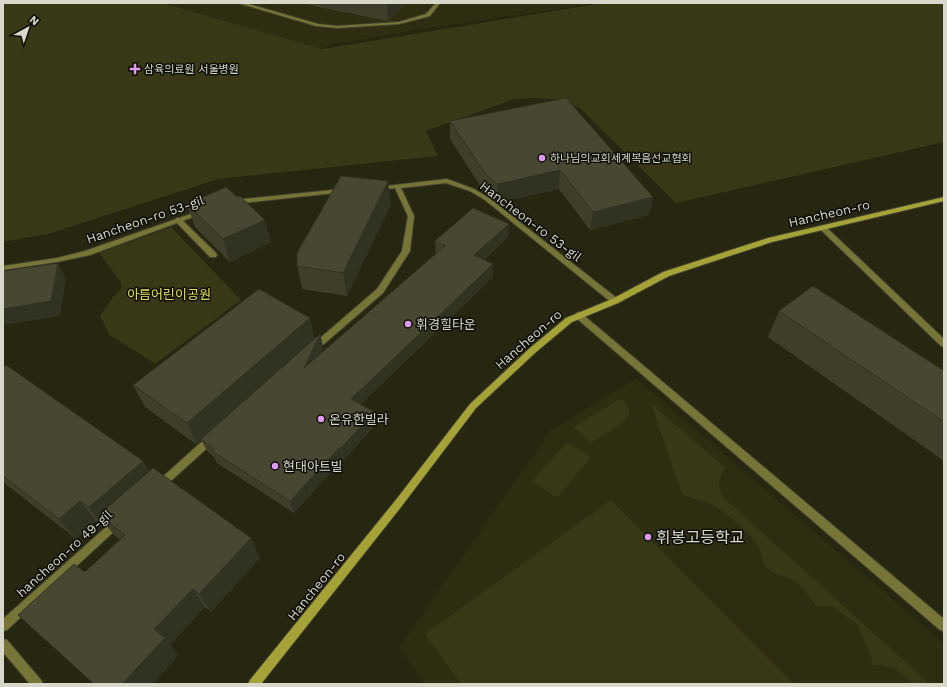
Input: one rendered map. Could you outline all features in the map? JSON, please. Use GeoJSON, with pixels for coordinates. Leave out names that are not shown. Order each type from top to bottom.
{"type":"FeatureCollection","features":[{"type":"Feature","properties":{"kind":"main road","name":"Hancheon-ro"},"geometry":{"type":"LineString","coordinates":[[254,684],[398,504],[473,406],[533,350],[569,320],[615,301],[666,274],[770,240],[944,199]]}},
{"type":"Feature","properties":{"kind":"street"},"geometry":{"type":"LineString","coordinates":[[240,3],[318,25],[337,27],[399,23],[428,15],[438,3]]}},
{"type":"Feature","properties":{"kind":"street","name":"Hancheon-ro 53-gil"},"geometry":{"type":"LineString","coordinates":[[368,189],[447,181],[472,190],[488,199],[615,301]]}},
{"type":"Feature","properties":{"kind":"street"},"geometry":{"type":"LineString","coordinates":[[305,356],[380,291],[406,251],[411,216],[397,186]]}},
{"type":"Feature","properties":{"kind":"street","name":"Hancheon-ro 53-gil"},"geometry":{"type":"LineString","coordinates":[[225,205],[235,202],[347,191]]}},
{"type":"Feature","properties":{"kind":"street","name":"Hancheon-ro 53-gil"},"geometry":{"type":"LineString","coordinates":[[3,268],[57,260],[87,253],[211,209]]}},
{"type":"Feature","properties":{"kind":"street"},"geometry":{"type":"LineString","coordinates":[[178,220],[213,255]]}},
{"type":"Feature","properties":{"kind":"street"},"geometry":{"type":"LineString","coordinates":[[823,228],[944,344]]}},
{"type":"Feature","properties":{"kind":"street"},"geometry":{"type":"LineString","coordinates":[[578,315],[944,626]]}},
{"type":"Feature","properties":{"kind":"street"},"geometry":{"type":"LineString","coordinates":[[151,493],[216,435]]}},
{"type":"Feature","properties":{"kind":"street","name":"hancheon-ro 49-gil"},"geometry":{"type":"LineString","coordinates":[[3,626],[122,520]]}},
{"type":"Feature","properties":{"kind":"street"},"geometry":{"type":"LineString","coordinates":[[3,644],[37,684]]}},
{"type":"Feature","properties":{"kind":"shaded area","name":"삼육의료원 서울병원"},"geometry":{"type":"Polygon","coordinates":[[[3,3],[598,3],[428,28],[329,45],[138,121],[3,3]]]}},
{"type":"Feature","properties":{"kind":"shaded area","name":"휘봉고등학교"},"geometry":{"type":"Polygon","coordinates":[[[636,378],[944,643],[944,684],[424,684],[399,647],[550,431],[636,378]]]}},
{"type":"Feature","properties":{"kind":"green space"},"geometry":{"type":"Polygon","coordinates":[[[3,3],[162,3],[322,49],[603,3],[944,3],[944,142],[676,203],[581,109],[569,103],[553,99],[514,99],[426,131],[438,156],[219,179],[48,234],[3,242],[3,3]]]}},
{"type":"Feature","properties":{"kind":"green space","name":"아름어린이공원"},"geometry":{"type":"Polygon","coordinates":[[[171,227],[241,300],[155,364],[110,335],[100,316],[113,297],[121,289],[121,282],[99,253],[171,227]]]}},
{"type":"Feature","properties":{"kind":"green space"},"geometry":{"type":"Polygon","coordinates":[[[621,398],[629,408],[629,415],[621,424],[591,443],[574,427],[621,398]]]}},
{"type":"Feature","properties":{"kind":"green space"},"geometry":{"type":"Polygon","coordinates":[[[651,404],[726,468],[719,482],[723,497],[930,684],[915,684],[893,668],[874,665],[858,625],[832,606],[817,607],[804,589],[797,583],[790,578],[769,570],[765,565],[760,549],[755,541],[742,527],[725,513],[703,501],[682,494],[651,404]]]}},
{"type":"Feature","properties":{"kind":"green space"},"geometry":{"type":"Polygon","coordinates":[[[567,442],[591,457],[557,498],[532,481],[567,442]]]}},
{"type":"Feature","properties":{"kind":"green space"},"geometry":{"type":"Polygon","coordinates":[[[611,500],[794,684],[461,684],[425,634],[611,500]]]}},
{"type":"Feature","properties":{"kind":"building"},"geometry":{"type":"Polygon","coordinates":[[[566,98],[653,197],[593,212],[560,170],[498,184],[487,176],[450,121],[566,98]]]}},
{"type":"Feature","properties":{"kind":"building"},"geometry":{"type":"Polygon","coordinates":[[[341,176],[388,181],[343,273],[297,266],[297,253],[341,176]]]}},
{"type":"Feature","properties":{"kind":"building"},"geometry":{"type":"Polygon","coordinates":[[[226,187],[237,197],[240,196],[265,220],[223,239],[187,204],[226,187]]]}},
{"type":"Feature","properties":{"kind":"building"},"geometry":{"type":"Polygon","coordinates":[[[473,208],[509,224],[474,255],[493,264],[351,399],[374,412],[290,501],[212,451],[214,449],[201,439],[320,334],[304,368],[445,246],[435,241],[473,208]]]}},
{"type":"Feature","properties":{"kind":"building"},"geometry":{"type":"Polygon","coordinates":[[[58,263],[51,301],[3,309],[3,271],[58,263]]]}},
{"type":"Feature","properties":{"kind":"building"},"geometry":{"type":"Polygon","coordinates":[[[813,286],[944,371],[944,422],[779,311],[813,286]]]}},
{"type":"Feature","properties":{"kind":"building"},"geometry":{"type":"Polygon","coordinates":[[[259,289],[310,318],[187,423],[133,385],[259,289]]]}},
{"type":"Feature","properties":{"kind":"building"},"geometry":{"type":"Polygon","coordinates":[[[6,365],[143,461],[89,507],[80,501],[59,519],[3,476],[3,367],[6,365]]]}},
{"type":"Feature","properties":{"kind":"building"},"geometry":{"type":"Polygon","coordinates":[[[153,468],[251,538],[199,594],[193,589],[154,629],[165,638],[122,684],[94,684],[18,615],[74,564],[85,572],[125,535],[99,515],[153,468]]]}},
{"type":"Feature","properties":{"kind":"place","name":"삼육의료원 서울병원"},"geometry":{"type":"Point","coordinates":[135,69]}},
{"type":"Feature","properties":{"kind":"place","name":"하나님의교회세계복음선교협회"},"geometry":{"type":"Point","coordinates":[542,158]}},
{"type":"Feature","properties":{"kind":"place","name":"휘경힐타운"},"geometry":{"type":"Point","coordinates":[408,324]}},
{"type":"Feature","properties":{"kind":"place","name":"온유한빌라"},"geometry":{"type":"Point","coordinates":[321,419]}},
{"type":"Feature","properties":{"kind":"place","name":"현대아트빌"},"geometry":{"type":"Point","coordinates":[275,466]}},
{"type":"Feature","properties":{"kind":"place","name":"휘봉고등학교"},"geometry":{"type":"Point","coordinates":[648,537]}}]}
